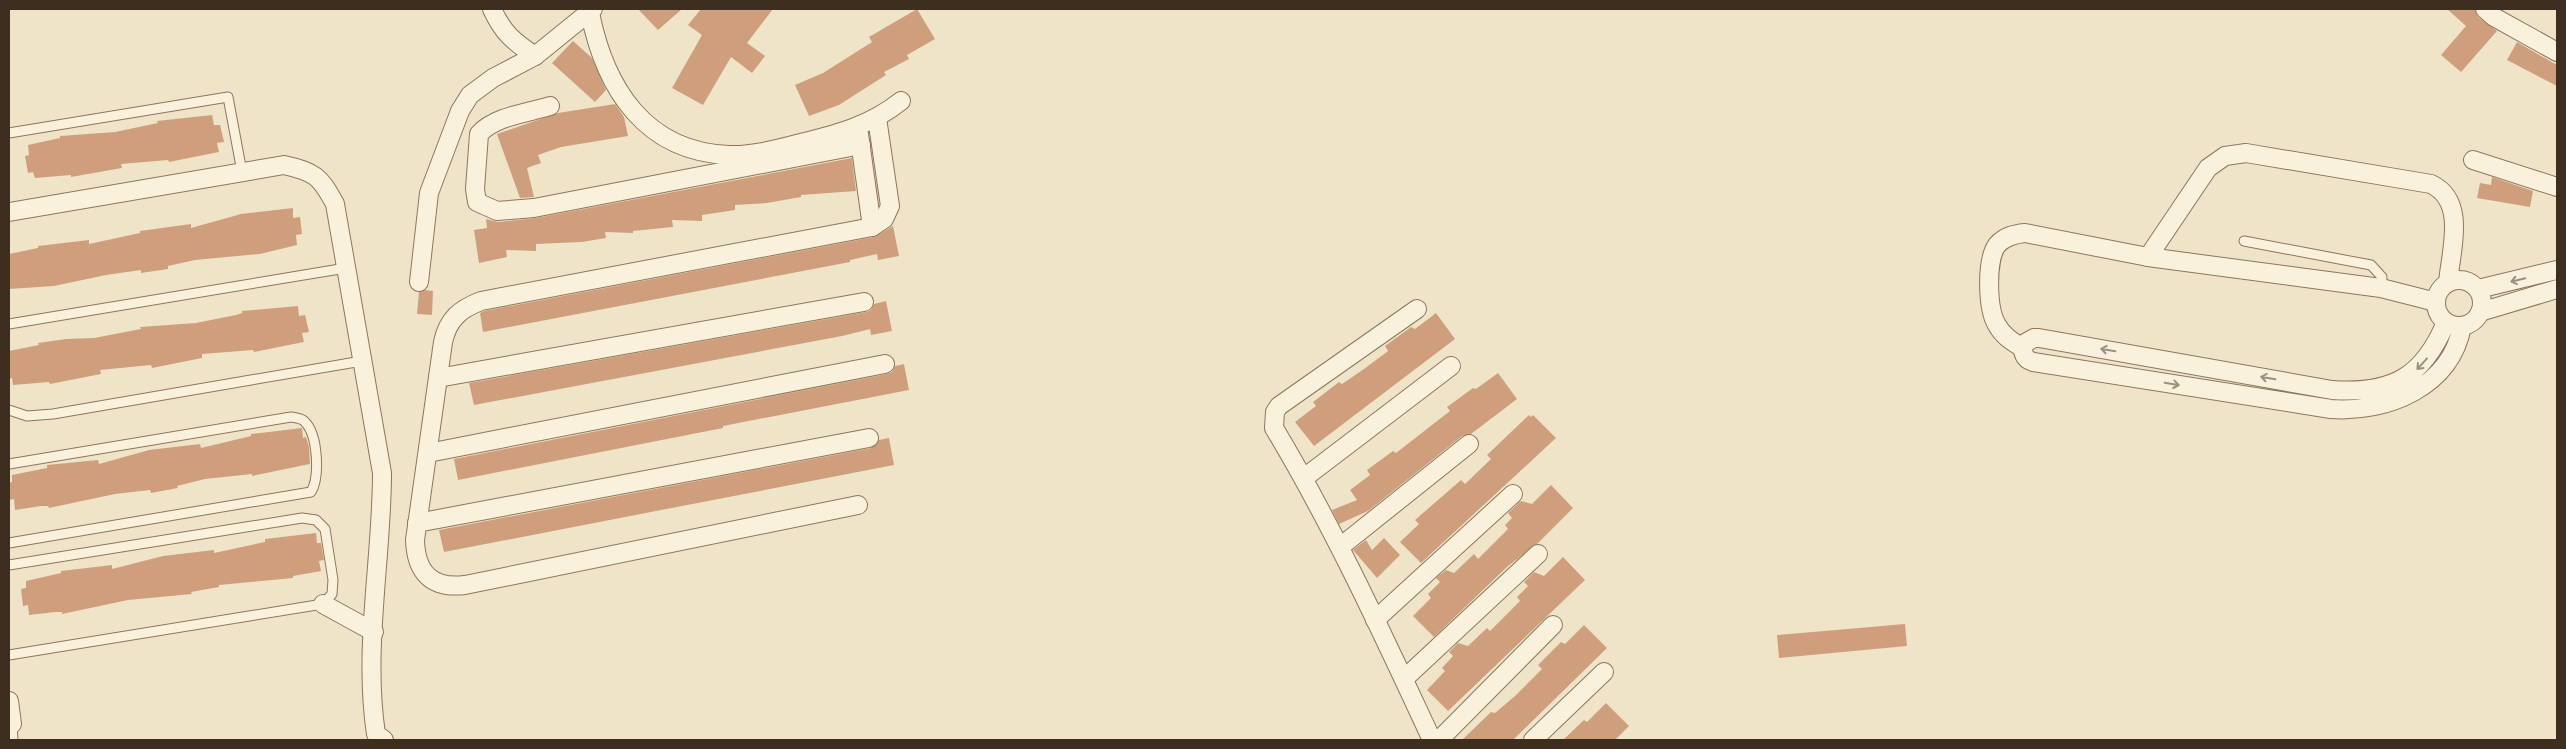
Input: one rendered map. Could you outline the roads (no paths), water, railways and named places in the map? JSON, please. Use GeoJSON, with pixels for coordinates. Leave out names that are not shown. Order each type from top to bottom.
{"type":"FeatureCollection","features":[{"type":"Feature","properties":{"kind":"street"},"geometry":{"type":"LineString","coordinates":[[492,9],[500,27],[512,40],[535,56]]}},
{"type":"Feature","properties":{"kind":"street"},"geometry":{"type":"LineString","coordinates":[[2484,9],[2494,17],[2557,52]]}},
{"type":"Feature","properties":{"kind":"street"},"geometry":{"type":"LineString","coordinates":[[419,282],[429,193],[460,111],[470,96],[494,78],[535,56],[591,11]]}},
{"type":"Feature","properties":{"kind":"street"},"geometry":{"type":"LineString","coordinates":[[591,11],[595,37],[622,99],[643,123],[670,140],[699,151],[730,155],[792,145],[858,128],[902,101]]}},
{"type":"Feature","properties":{"kind":"street"},"geometry":{"type":"LineString","coordinates":[[550,106],[496,122],[484,128],[479,134],[475,189],[477,202],[497,211],[534,208],[860,145]]}},
{"type":"Feature","properties":{"kind":"street"},"geometry":{"type":"LineString","coordinates":[[858,505],[448,587],[433,581],[422,570],[415,556],[417,523],[446,327],[455,315],[467,306],[481,301],[872,227],[884,219],[890,206],[877,118]]}},
{"type":"Feature","properties":{"kind":"street"},"geometry":{"type":"LineString","coordinates":[[858,128],[872,227]]}},
{"type":"Feature","properties":{"kind":"street"},"geometry":{"type":"LineString","coordinates":[[2148,257],[2208,168],[2225,156],[2246,153],[2431,184],[2438,188],[2450,199],[2454,214],[2448,282]]}},
{"type":"Feature","properties":{"kind":"street"},"geometry":{"type":"LineString","coordinates":[[2473,160],[2557,187]]}},
{"type":"Feature","properties":{"kind":"street"},"geometry":{"type":"LineString","coordinates":[[9,212],[284,165],[307,170],[323,182],[335,204],[382,473],[374,632],[373,710],[379,738]]}},
{"type":"Feature","properties":{"kind":"street"},"geometry":{"type":"LineString","coordinates":[[2436,302],[2381,288],[2148,257],[2026,234],[2015,234],[2005,238],[1992,255],[1991,310],[2002,333],[2023,348],[2025,357],[2034,362],[2317,407],[2346,410],[2368,408],[2389,403],[2415,391],[2433,378],[2448,362],[2457,345],[2454,324]]}},
{"type":"Feature","properties":{"kind":"street"},"geometry":{"type":"LineString","coordinates":[[2478,289],[2557,270]]}},
{"type":"Feature","properties":{"kind":"street"},"geometry":{"type":"LineString","coordinates":[[2023,348],[2029,340],[2039,338],[2348,391],[2364,390],[2407,377],[2423,364],[2454,324],[2476,318],[2480,312],[2481,296],[2478,289],[2464,280],[2448,282],[2442,287],[2436,302],[2440,317],[2454,324]]}},
{"type":"Feature","properties":{"kind":"street"},"geometry":{"type":"LineString","coordinates":[[2480,312],[2557,289]]}},
{"type":"Feature","properties":{"kind":"street"},"geometry":{"type":"LineString","coordinates":[[438,378],[864,302]]}},
{"type":"Feature","properties":{"kind":"street"},"geometry":{"type":"LineString","coordinates":[[1417,309],[1279,406],[1275,412],[1274,428],[1304,478],[1340,547],[1432,740]]}},
{"type":"Feature","properties":{"kind":"street"},"geometry":{"type":"LineString","coordinates":[[428,453],[885,364]]}},
{"type":"Feature","properties":{"kind":"street"},"geometry":{"type":"LineString","coordinates":[[1304,478],[1451,366]]}},
{"type":"Feature","properties":{"kind":"street"},"geometry":{"type":"LineString","coordinates":[[2317,407],[2319,387]]}},
{"type":"Feature","properties":{"kind":"street"},"geometry":{"type":"LineString","coordinates":[[417,523],[869,438]]}},
{"type":"Feature","properties":{"kind":"street"},"geometry":{"type":"LineString","coordinates":[[1340,547],[1469,444]]}},
{"type":"Feature","properties":{"kind":"street"},"geometry":{"type":"LineString","coordinates":[[1375,620],[1513,494]]}},
{"type":"Feature","properties":{"kind":"street"},"geometry":{"type":"LineString","coordinates":[[1404,679],[1538,554]]}},
{"type":"Feature","properties":{"kind":"street"},"geometry":{"type":"LineString","coordinates":[[323,604],[374,632]]}},
{"type":"Feature","properties":{"kind":"street"},"geometry":{"type":"LineString","coordinates":[[1439,740],[1553,625]]}},
{"type":"Feature","properties":{"kind":"street"},"geometry":{"type":"LineString","coordinates":[[1533,740],[1604,672]]}},
{"type":"Feature","properties":{"kind":"street"},"geometry":{"type":"LineString","coordinates":[[9,701],[11,729]]}},
{"type":"Feature","properties":{"kind":"lane"},"geometry":{"type":"LineString","coordinates":[[9,133],[228,97],[242,172]]}},
{"type":"Feature","properties":{"kind":"lane"},"geometry":{"type":"LineString","coordinates":[[2244,241],[2370,265],[2379,272],[2382,282],[2381,288]]}},
{"type":"Feature","properties":{"kind":"lane"},"geometry":{"type":"LineString","coordinates":[[9,324],[346,268]]}},
{"type":"Feature","properties":{"kind":"lane"},"geometry":{"type":"LineString","coordinates":[[9,410],[26,416],[53,414],[362,361]]}},
{"type":"Feature","properties":{"kind":"lane"},"geometry":{"type":"LineString","coordinates":[[9,464],[291,417],[304,420],[311,430],[318,471],[315,485],[311,492],[9,543]]}},
{"type":"Feature","properties":{"kind":"lane"},"geometry":{"type":"LineString","coordinates":[[9,565],[302,518],[316,520],[325,529],[333,580],[332,594],[323,604],[9,655]]}}]}
